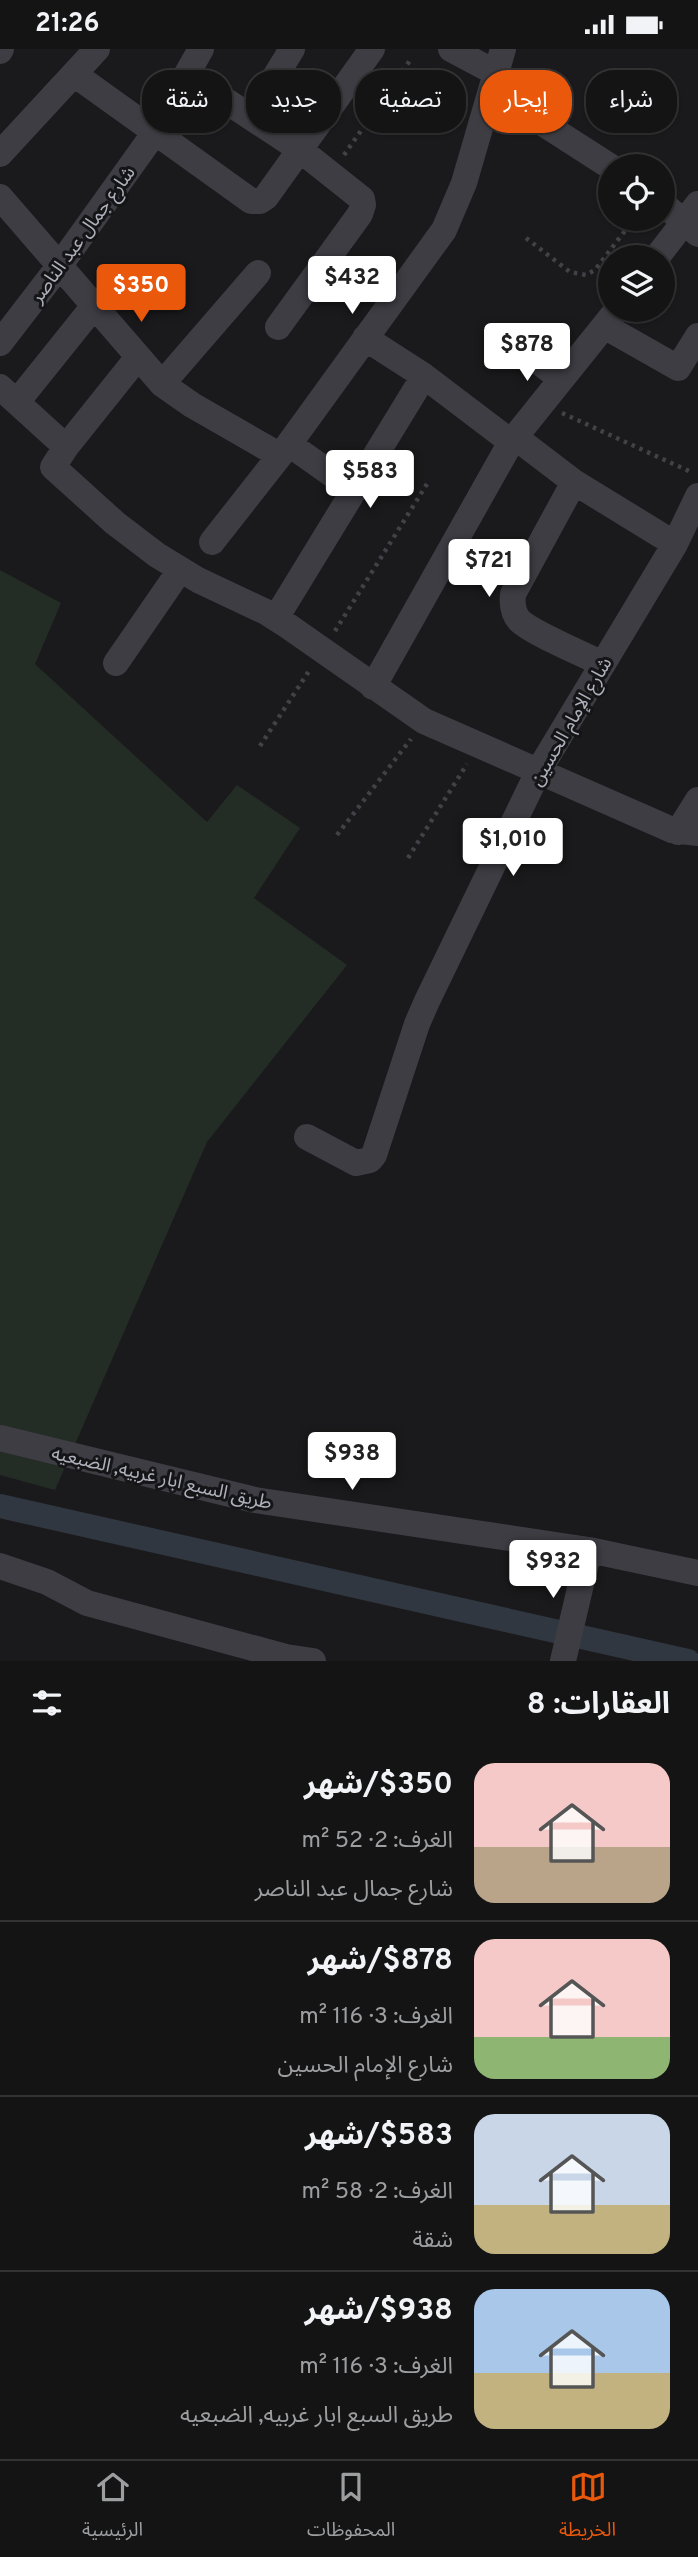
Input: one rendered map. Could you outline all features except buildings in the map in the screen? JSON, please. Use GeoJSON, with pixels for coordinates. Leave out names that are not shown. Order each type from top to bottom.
{"type":"FeatureCollection","features":[{"type":"Feature","properties":{"kind":"street"},"geometry":{"type":"LineString","coordinates":[[0,154],[97,49]]}},
{"type":"Feature","properties":{"kind":"street","name":"شارع جمال عبد الناصر"},"geometry":{"type":"LineString","coordinates":[[190,70],[201,49]]}},
{"type":"Feature","properties":{"kind":"street"},"geometry":{"type":"LineString","coordinates":[[279,70],[292,49]]}},
{"type":"Feature","properties":{"kind":"street"},"geometry":{"type":"LineString","coordinates":[[154,133],[251,201],[260,201],[266,197],[372,49]]}},
{"type":"Feature","properties":{"kind":"street"},"geometry":{"type":"LineString","coordinates":[[451,49],[495,70]]}},
{"type":"Feature","properties":{"kind":"street"},"geometry":{"type":"LineString","coordinates":[[74,74],[142,124]]}},
{"type":"Feature","properties":{"kind":"street"},"geometry":{"type":"LineString","coordinates":[[212,542],[284,449],[444,230],[464,184],[480,129]]}},
{"type":"Feature","properties":{"kind":"street","name":"شارع جمال عبد الناصر"},"geometry":{"type":"LineString","coordinates":[[0,343],[60,265],[154,133]]}},
{"type":"Feature","properties":{"kind":"street"},"geometry":{"type":"LineString","coordinates":[[275,133],[359,195],[363,205],[278,327]]}},
{"type":"Feature","properties":{"kind":"street"},"geometry":{"type":"LineString","coordinates":[[571,133],[598,156]]}},
{"type":"Feature","properties":{"kind":"street"},"geometry":{"type":"LineString","coordinates":[[0,197],[162,384],[192,405],[284,449],[354,490]]}},
{"type":"Feature","properties":{"kind":"street"},"geometry":{"type":"LineString","coordinates":[[669,245],[693,220],[675,210]]}},
{"type":"Feature","properties":{"kind":"street"},"geometry":{"type":"LineString","coordinates":[[162,384],[258,273]]}},
{"type":"Feature","properties":{"kind":"street"},"geometry":{"type":"LineString","coordinates":[[66,447],[8,394],[94,306]]}},
{"type":"Feature","properties":{"kind":"street"},"geometry":{"type":"LineString","coordinates":[[373,687],[513,440],[608,322]]}},
{"type":"Feature","properties":{"kind":"street"},"geometry":{"type":"LineString","coordinates":[[616,322],[678,367],[698,336]]}},
{"type":"Feature","properties":{"kind":"street"},"geometry":{"type":"LineString","coordinates":[[365,338],[424,376],[574,482],[674,544]]}},
{"type":"Feature","properties":{"kind":"street"},"geometry":{"type":"LineString","coordinates":[[522,349],[561,379]]}},
{"type":"Feature","properties":{"kind":"street"},"geometry":{"type":"LineString","coordinates":[[138,358],[66,447],[54,466],[54,469],[115,523],[180,570],[276,618],[424,721],[688,832],[698,800]]}},
{"type":"Feature","properties":{"kind":"street"},"geometry":{"type":"LineString","coordinates":[[276,618],[424,376]]}},
{"type":"Feature","properties":{"kind":"street"},"geometry":{"type":"LineString","coordinates":[[574,482],[513,594],[512,602],[518,619],[526,625],[603,664]]}},
{"type":"Feature","properties":{"kind":"street","name":"شارع الإمام الحسين"},"geometry":{"type":"LineString","coordinates":[[307,1137],[356,1163],[370,1160],[374,1155],[422,1012],[540,770],[674,544],[698,496]]}},
{"type":"Feature","properties":{"kind":"street"},"geometry":{"type":"LineString","coordinates":[[116,663],[180,570]]}},
{"type":"Feature","properties":{"kind":"street","name":"طريق السبع ابار غربيه, الضبعيه"},"geometry":{"type":"LineString","coordinates":[[0,1438],[255,1500],[589,1550],[698,1573]]}},
{"type":"Feature","properties":{"kind":"street"},"geometry":{"type":"LineString","coordinates":[[563,1661],[589,1550]]}},
{"type":"Feature","properties":{"kind":"street"},"geometry":{"type":"LineString","coordinates":[[0,1566],[47,1582],[88,1604],[286,1657],[313,1661]]}},
{"type":"Feature","properties":{"kind":"path"},"geometry":{"type":"LineString","coordinates":[[331,173],[411,59]]}},
{"type":"Feature","properties":{"kind":"path"},"geometry":{"type":"LineString","coordinates":[[526,238],[570,272],[586,275],[595,270],[625,231]]}},
{"type":"Feature","properties":{"kind":"path"},"geometry":{"type":"LineString","coordinates":[[541,403],[698,475]]}},
{"type":"Feature","properties":{"kind":"path"},"geometry":{"type":"LineString","coordinates":[[260,746],[427,484]]}},
{"type":"Feature","properties":{"kind":"path"},"geometry":{"type":"LineString","coordinates":[[337,835],[424,721]]}},
{"type":"Feature","properties":{"kind":"path"},"geometry":{"type":"LineString","coordinates":[[408,858],[480,745]]}},
{"type":"Feature","properties":{"kind":"shaded area"},"geometry":{"type":"Polygon","coordinates":[[[0,570],[61,603],[35,664],[207,822],[237,785],[300,828],[254,898],[347,965],[207,1142],[55,1490],[0,1475],[0,570]]]}},
{"type":"Feature","properties":{"kind":"waterway"},"geometry":{"type":"LineString","coordinates":[[0,1506],[688,1661]]}}]}
